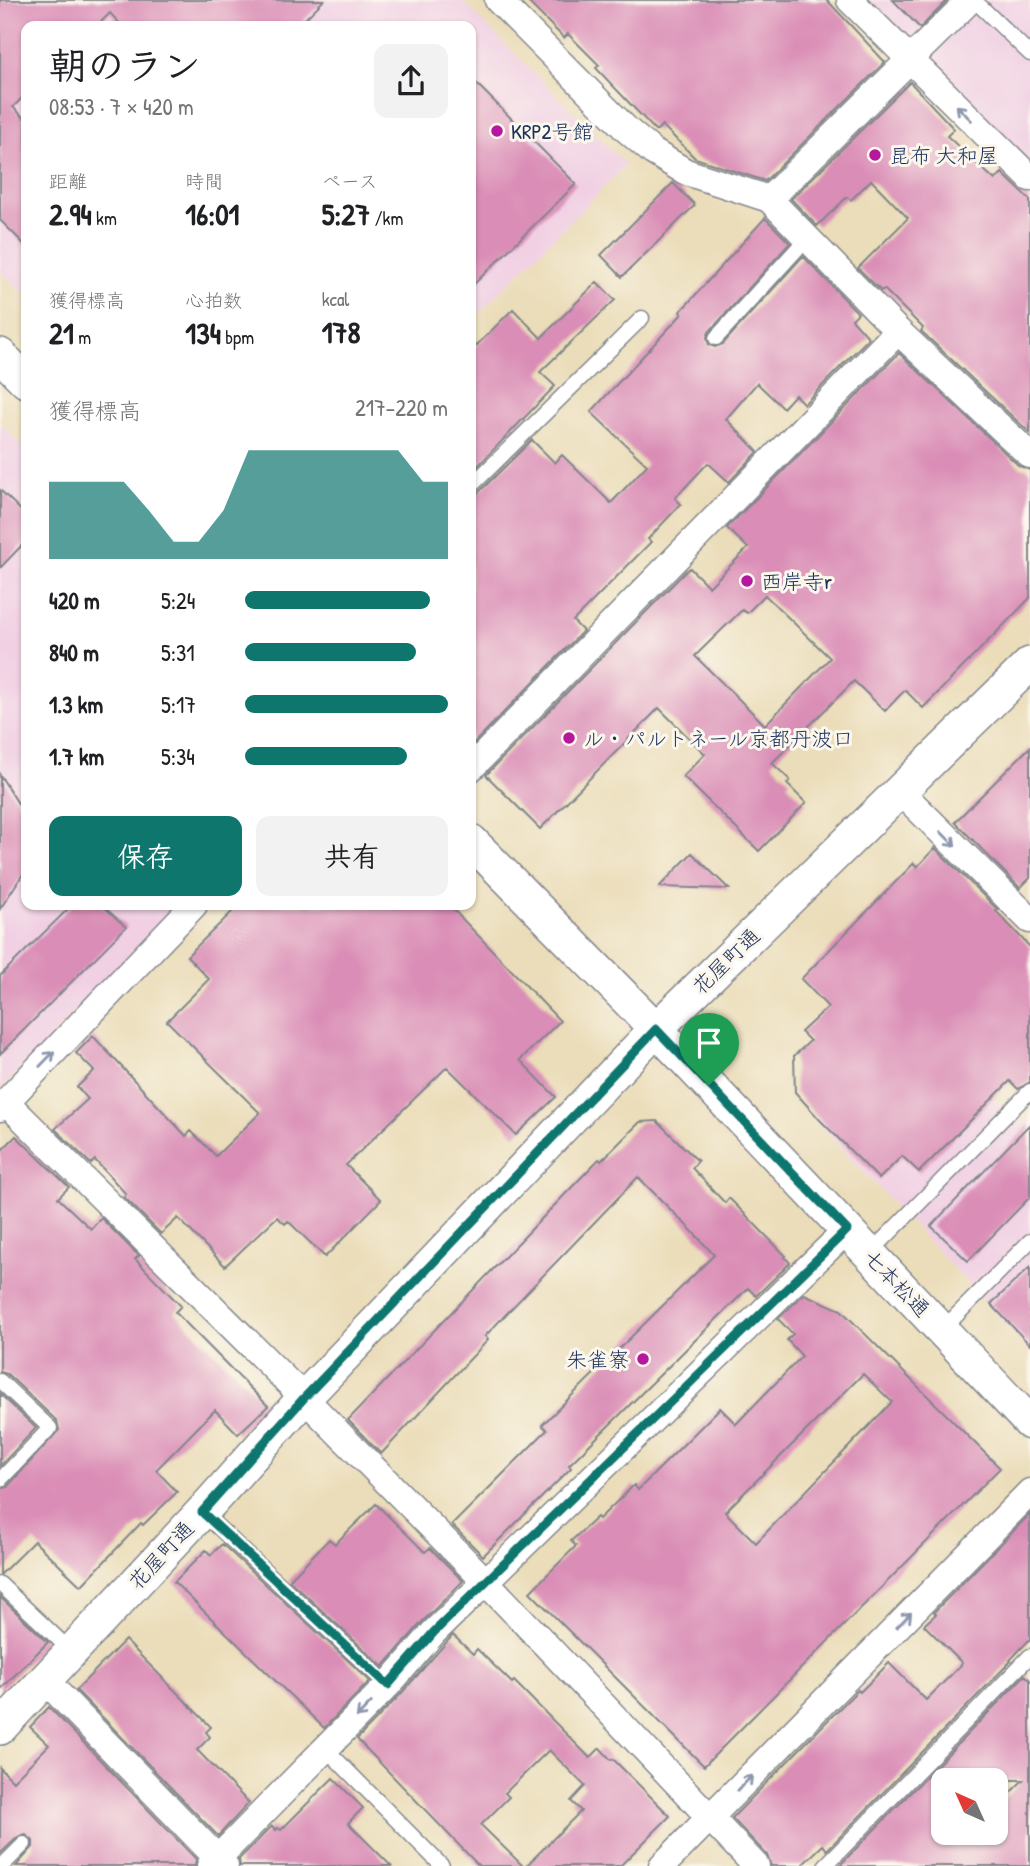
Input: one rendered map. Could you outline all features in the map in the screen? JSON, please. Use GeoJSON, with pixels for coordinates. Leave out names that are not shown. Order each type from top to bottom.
{"type":"FeatureCollection","features":[{"type":"Feature","properties":{"kind":"street"},"geometry":{"type":"LineString","coordinates":[[498,0],[627,130],[653,152],[686,172],[769,199],[898,331],[1030,455]]}},
{"type":"Feature","properties":{"kind":"street"},"geometry":{"type":"LineString","coordinates":[[850,0],[1030,178]]}},
{"type":"Feature","properties":{"kind":"street"},"geometry":{"type":"LineString","coordinates":[[769,199],[972,0]]}},
{"type":"Feature","properties":{"kind":"street"},"geometry":{"type":"LineString","coordinates":[[476,763],[898,331]]}},
{"type":"Feature","properties":{"kind":"street"},"geometry":{"type":"LineString","coordinates":[[0,355],[21,376]]}},
{"type":"Feature","properties":{"kind":"street","name":"花屋町通"},"geometry":{"type":"LineString","coordinates":[[0,1728],[202,1512],[304,1398],[656,1029],[1030,664]]}},
{"type":"Feature","properties":{"kind":"street"},"geometry":{"type":"LineString","coordinates":[[900,791],[1030,920]]}},
{"type":"Feature","properties":{"kind":"street","name":"七本松通"},"geometry":{"type":"LineString","coordinates":[[476,846],[656,1029],[1030,1423]]}},
{"type":"Feature","properties":{"kind":"street"},"geometry":{"type":"LineString","coordinates":[[189,910],[3,1105],[304,1398],[486,1582],[755,1866]]}},
{"type":"Feature","properties":{"kind":"street"},"geometry":{"type":"LineString","coordinates":[[44,1679],[218,1864],[388,1685],[434,1632],[847,1230]]}},
{"type":"Feature","properties":{"kind":"street"},"geometry":{"type":"LineString","coordinates":[[662,1866],[1030,1492]]}},
{"type":"Feature","properties":{"kind":"lane"},"geometry":{"type":"LineString","coordinates":[[972,0],[1030,54]]}},
{"type":"Feature","properties":{"kind":"lane"},"geometry":{"type":"LineString","coordinates":[[716,338],[807,238]]}},
{"type":"Feature","properties":{"kind":"lane"},"geometry":{"type":"LineString","coordinates":[[476,481],[642,318]]}},
{"type":"Feature","properties":{"kind":"lane"},"geometry":{"type":"LineString","coordinates":[[869,1254],[1030,1091]]}},
{"type":"Feature","properties":{"kind":"lane"},"geometry":{"type":"LineString","coordinates":[[942,1330],[1030,1241]]}},
{"type":"Feature","properties":{"kind":"lane"},"geometry":{"type":"LineString","coordinates":[[0,1381],[50,1428],[0,1480]]}},
{"type":"Feature","properties":{"kind":"lane"},"geometry":{"type":"LineString","coordinates":[[202,1512],[388,1685]]}},
{"type":"Feature","properties":{"kind":"lane"},"geometry":{"type":"LineString","coordinates":[[0,1584],[71,1651]]}},
{"type":"Feature","properties":{"kind":"lane"},"geometry":{"type":"LineString","coordinates":[[825,1866],[1030,1656]]}},
{"type":"Feature","properties":{"kind":"lane"},"geometry":{"type":"LineString","coordinates":[[326,1749],[442,1866]]}},
{"type":"Feature","properties":{"kind":"lane"},"geometry":{"type":"LineString","coordinates":[[2,1866],[24,1844]]}},
{"type":"Feature","properties":{"kind":"shaded area"},"geometry":{"type":"Polygon","coordinates":[[[0,0],[461,0],[626,165],[476,316],[476,21],[21,21],[21,291],[0,270],[0,0]]]}},
{"type":"Feature","properties":{"kind":"shaded area"},"geometry":{"type":"Polygon","coordinates":[[[856,0],[1030,0],[1030,178],[856,0]]]}},
{"type":"Feature","properties":{"kind":"shaded area"},"geometry":{"type":"Polygon","coordinates":[[[0,423],[21,445],[21,910],[171,910],[0,1091],[0,423]]]}},
{"type":"Feature","properties":{"kind":"shaded area"},"geometry":{"type":"Polygon","coordinates":[[[915,1022],[1021,1125],[1030,1116],[1030,1350],[817,1122],[915,1022]]]}},
{"type":"Feature","properties":{"kind":"building"},"geometry":{"type":"Polygon","coordinates":[[[0,0],[324,0],[303,21],[117,21],[110,13],[102,21],[21,21],[21,99],[13,107],[21,115],[21,241],[0,220],[0,0]]]}},
{"type":"Feature","properties":{"kind":"building"},"geometry":{"type":"Polygon","coordinates":[[[526,0],[827,0],[885,62],[765,181],[695,158],[662,125],[656,131],[596,68],[599,65],[568,34],[564,38],[526,0]]]}},
{"type":"Feature","properties":{"kind":"building"},"geometry":{"type":"Polygon","coordinates":[[[893,0],[948,0],[920,28],[893,0]]]}},
{"type":"Feature","properties":{"kind":"building"},"geometry":{"type":"Polygon","coordinates":[[[910,82],[954,129],[947,136],[995,180],[1002,173],[1030,200],[1030,433],[921,331],[923,328],[884,289],[881,291],[858,268],[908,218],[871,180],[851,200],[847,197],[817,226],[791,199],[910,82]]]}},
{"type":"Feature","properties":{"kind":"building","name":"KRP2号館"},"geometry":{"type":"Polygon","coordinates":[[[476,83],[576,184],[476,282],[476,83]]]}},
{"type":"Feature","properties":{"kind":"building"},"geometry":{"type":"Polygon","coordinates":[[[673,183],[695,205],[622,277],[601,255],[673,183]]]}},
{"type":"Feature","properties":{"kind":"building"},"geometry":{"type":"Polygon","coordinates":[[[765,218],[790,243],[709,332],[709,345],[715,347],[723,344],[803,256],[858,313],[852,319],[869,338],[804,404],[795,395],[783,408],[757,383],[726,419],[758,452],[729,482],[708,463],[675,498],[681,504],[648,539],[651,542],[573,621],[583,631],[476,741],[476,494],[532,440],[555,463],[562,455],[611,503],[647,465],[591,412],[682,314],[680,312],[765,218]]]}},
{"type":"Feature","properties":{"kind":"building"},"geometry":{"type":"Polygon","coordinates":[[[597,282],[615,300],[540,372],[555,386],[476,468],[476,346],[513,309],[541,338],[597,282]]]}},
{"type":"Feature","properties":{"kind":"building"},"geometry":{"type":"Polygon","coordinates":[[[899,353],[1019,466],[1030,470],[1030,598],[923,708],[905,690],[885,711],[854,681],[772,763],[790,780],[787,784],[806,803],[759,851],[683,776],[705,754],[659,708],[540,829],[486,775],[686,571],[690,568],[709,587],[748,548],[727,528],[899,353]],[[765,595],[747,613],[742,610],[695,656],[765,725],[830,658],[765,595]]]}},
{"type":"Feature","properties":{"kind":"building"},"geometry":{"type":"Polygon","coordinates":[[[0,490],[21,510],[21,546],[0,568],[0,490]]]}},
{"type":"Feature","properties":{"kind":"building"},"geometry":{"type":"Polygon","coordinates":[[[1030,747],[1030,878],[1020,888],[955,822],[1030,747]]]}},
{"type":"Feature","properties":{"kind":"building"},"geometry":{"type":"Polygon","coordinates":[[[0,775],[21,808],[21,877],[0,909],[0,775]]]}},
{"type":"Feature","properties":{"kind":"building"},"geometry":{"type":"Polygon","coordinates":[[[935,848],[998,910],[996,911],[1030,947],[1030,1082],[1018,1089],[1010,1081],[919,1172],[902,1156],[879,1179],[795,1092],[794,1056],[810,1041],[801,1032],[828,1007],[801,979],[914,863],[917,867],[935,848]]]}},
{"type":"Feature","properties":{"kind":"building"},"geometry":{"type":"Polygon","coordinates":[[[692,853],[729,889],[659,887],[692,853]]]}},
{"type":"Feature","properties":{"kind":"building"},"geometry":{"type":"Polygon","coordinates":[[[67,910],[107,910],[126,927],[0,1054],[0,976],[67,910]]]}},
{"type":"Feature","properties":{"kind":"building"},"geometry":{"type":"Polygon","coordinates":[[[234,910],[454,910],[560,1021],[520,1060],[556,1097],[516,1135],[447,1067],[346,1165],[381,1200],[325,1257],[288,1221],[285,1224],[277,1217],[225,1266],[178,1218],[161,1234],[124,1197],[126,1194],[95,1160],[91,1164],[55,1129],[88,1099],[77,1087],[94,1071],[76,1053],[93,1036],[186,1136],[191,1131],[216,1156],[260,1113],[167,1021],[209,979],[187,956],[234,910]]]}},
{"type":"Feature","properties":{"kind":"building"},"geometry":{"type":"Polygon","coordinates":[[[657,1121],[698,1161],[692,1168],[725,1203],[729,1198],[790,1263],[756,1296],[748,1288],[569,1465],[571,1468],[483,1556],[452,1525],[547,1430],[542,1425],[714,1255],[694,1233],[638,1177],[485,1336],[488,1340],[381,1454],[348,1420],[599,1159],[601,1161],[640,1122],[657,1121]]]}},
{"type":"Feature","properties":{"kind":"building"},"geometry":{"type":"Polygon","coordinates":[[[1030,1124],[1030,1197],[968,1261],[931,1226],[1030,1124]]]}},
{"type":"Feature","properties":{"kind":"building"},"geometry":{"type":"Polygon","coordinates":[[[16,1136],[69,1187],[58,1198],[91,1229],[101,1218],[139,1256],[135,1259],[181,1306],[175,1312],[268,1406],[238,1434],[215,1410],[156,1470],[177,1492],[143,1525],[141,1523],[81,1586],[34,1541],[0,1575],[0,1489],[7,1487],[59,1430],[57,1421],[7,1374],[0,1372],[0,1152],[16,1136]]]}},
{"type":"Feature","properties":{"kind":"building"},"geometry":{"type":"Polygon","coordinates":[[[1030,1267],[1030,1345],[991,1304],[1030,1267]]]}},
{"type":"Feature","properties":{"kind":"building"},"geometry":{"type":"Polygon","coordinates":[[[804,1294],[841,1310],[1000,1468],[704,1766],[530,1592],[576,1546],[571,1541],[597,1517],[599,1519],[634,1485],[638,1490],[720,1408],[736,1424],[802,1356],[787,1340],[793,1334],[778,1319],[804,1294]],[[863,1374],[725,1512],[756,1543],[892,1402],[863,1374]]]}},
{"type":"Feature","properties":{"kind":"building"},"geometry":{"type":"Polygon","coordinates":[[[0,1394],[36,1428],[0,1466],[0,1394]]]}},
{"type":"Feature","properties":{"kind":"building"},"geometry":{"type":"Polygon","coordinates":[[[376,1504],[425,1552],[430,1548],[463,1581],[383,1667],[289,1580],[329,1539],[335,1544],[376,1504]]]}},
{"type":"Feature","properties":{"kind":"building"},"geometry":{"type":"Polygon","coordinates":[[[1030,1514],[1030,1639],[827,1850],[823,1845],[801,1866],[771,1866],[767,1855],[732,1818],[858,1690],[860,1692],[889,1663],[926,1700],[961,1665],[924,1625],[1030,1514]]]}},
{"type":"Feature","properties":{"kind":"building"},"geometry":{"type":"Polygon","coordinates":[[[222,1544],[370,1681],[324,1728],[174,1582],[206,1550],[211,1555],[222,1544]]]}},
{"type":"Feature","properties":{"kind":"building"},"geometry":{"type":"Polygon","coordinates":[[[0,1597],[48,1642],[0,1690],[0,1597]]]}},
{"type":"Feature","properties":{"kind":"building"},"geometry":{"type":"Polygon","coordinates":[[[453,1635],[473,1654],[477,1649],[512,1683],[514,1681],[590,1758],[600,1748],[670,1816],[620,1866],[526,1866],[581,1811],[571,1801],[585,1786],[549,1750],[505,1793],[509,1797],[481,1825],[523,1866],[479,1866],[357,1739],[453,1635]]]}},
{"type":"Feature","properties":{"kind":"building"},"geometry":{"type":"Polygon","coordinates":[[[125,1640],[211,1727],[206,1732],[210,1737],[197,1750],[249,1803],[218,1836],[76,1690],[125,1640]]]}},
{"type":"Feature","properties":{"kind":"building"},"geometry":{"type":"Polygon","coordinates":[[[1025,1675],[1030,1680],[1030,1866],[841,1864],[931,1772],[931,1845],[1008,1845],[1008,1795],[1023,1780],[1008,1780],[1008,1768],[934,1768],[1025,1675]]]}},
{"type":"Feature","properties":{"kind":"building"},"geometry":{"type":"Polygon","coordinates":[[[49,1707],[196,1859],[195,1866],[16,1866],[33,1847],[33,1841],[26,1835],[18,1837],[0,1854],[0,1768],[13,1781],[49,1745],[30,1727],[49,1707]]]}},
{"type":"Feature","properties":{"kind":"building"},"geometry":{"type":"Polygon","coordinates":[[[333,1778],[363,1808],[348,1823],[391,1866],[240,1866],[239,1859],[272,1826],[281,1830],[333,1778]]]}},
{"type":"Feature","properties":{"kind":"place","name":"KRP2号館"},"geometry":{"type":"Point","coordinates":[497,131]}},
{"type":"Feature","properties":{"kind":"place","name":"昆布 大和屋"},"geometry":{"type":"Point","coordinates":[875,155]}},
{"type":"Feature","properties":{"kind":"place","name":"西岸寺r"},"geometry":{"type":"Point","coordinates":[747,581]}},
{"type":"Feature","properties":{"kind":"place","name":"ル・パルトネール京都丹波口"},"geometry":{"type":"Point","coordinates":[569,738]}},
{"type":"Feature","properties":{"kind":"place","name":"朱雀寮"},"geometry":{"type":"Point","coordinates":[643,1359]}},
{"type":"Feature","properties":{"kind":"route"},"geometry":{"type":"LineString","coordinates":[[656,1029],[709,1085],[847,1230],[434,1632],[388,1685],[202,1512],[304,1398],[656,1029]]}}]}
